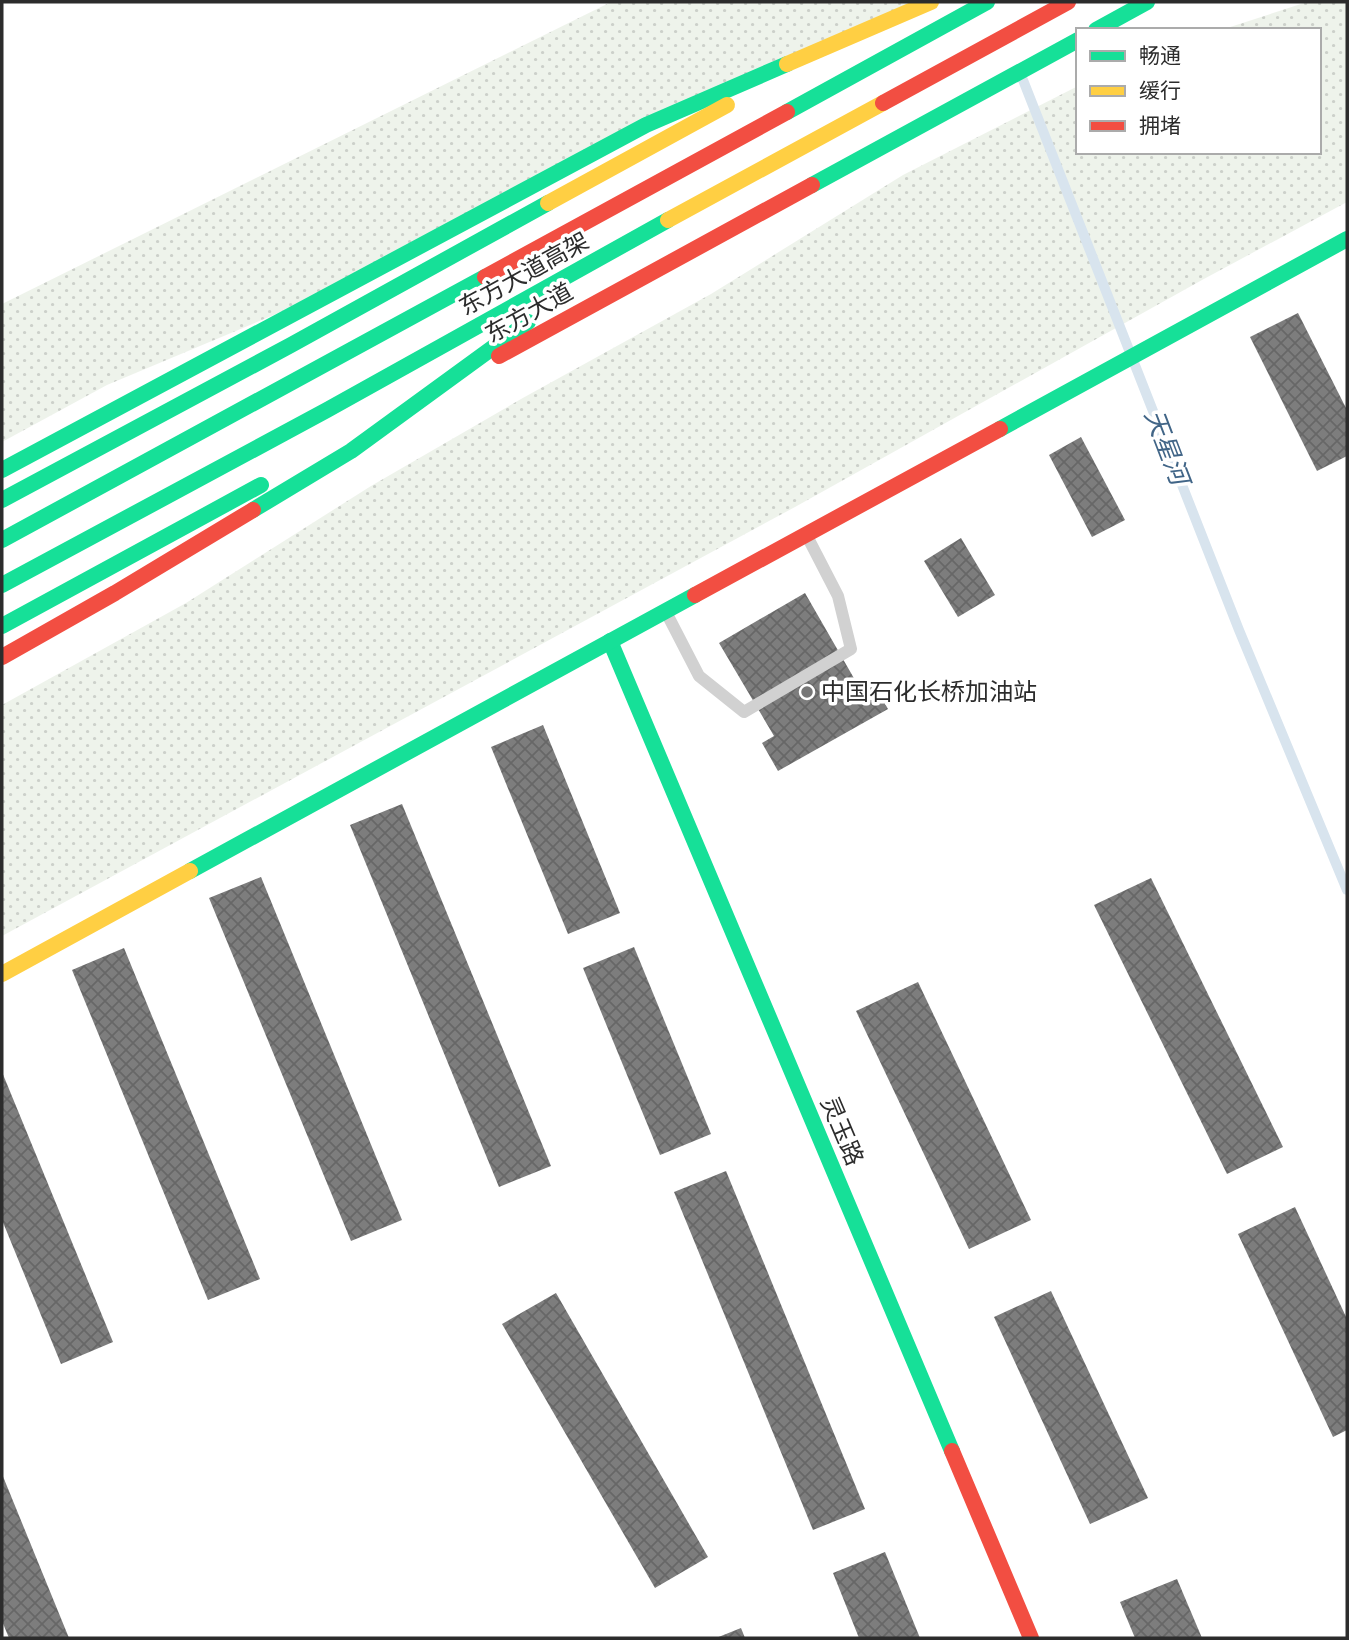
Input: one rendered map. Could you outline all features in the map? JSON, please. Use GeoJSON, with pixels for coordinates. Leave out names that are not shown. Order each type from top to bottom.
{"type":"FeatureCollection","features":[{"type":"Feature","properties":{"kind":"main road"},"geometry":{"type":"LineString","coordinates":[[2,499],[303,338],[916,2]]}},
{"type":"Feature","properties":{"kind":"main road"},"geometry":{"type":"LineString","coordinates":[[2,470],[646,125],[931,2]]}},
{"type":"Feature","properties":{"kind":"main road","name":"东方大道高架"},"geometry":{"type":"LineString","coordinates":[[2,540],[988,2]]}},
{"type":"Feature","properties":{"kind":"main road","name":"东方大道高架"},"geometry":{"type":"LineString","coordinates":[[2,585],[327,410],[665,221],[1068,2]]}},
{"type":"Feature","properties":{"kind":"main road"},"geometry":{"type":"LineString","coordinates":[[1100,28],[1147,2]]}},
{"type":"Feature","properties":{"kind":"main road","name":"东方大道"},"geometry":{"type":"LineString","coordinates":[[2,626],[1076,41]]}},
{"type":"Feature","properties":{"kind":"main road"},"geometry":{"type":"LineString","coordinates":[[564,295],[665,221]]}},
{"type":"Feature","properties":{"kind":"main road"},"geometry":{"type":"LineString","coordinates":[[2,974],[1347,239]]}},
{"type":"Feature","properties":{"kind":"main road"},"geometry":{"type":"LineString","coordinates":[[2,657],[127,586],[351,451],[541,312]]}},
{"type":"Feature","properties":{"kind":"main road","name":"灵玉路"},"geometry":{"type":"LineString","coordinates":[[610,641],[1031,1638]]}},
{"type":"Feature","properties":{"kind":"lane"},"geometry":{"type":"LineString","coordinates":[[665,611],[699,676],[744,712],[851,649],[838,596],[806,534]]}},
{"type":"Feature","properties":{"kind":"shaded area"},"geometry":{"type":"Polygon","coordinates":[[[611,2],[914,2],[276,314],[107,385],[2,442],[2,304],[611,2]]]}},
{"type":"Feature","properties":{"kind":"shaded area"},"geometry":{"type":"Polygon","coordinates":[[[1307,2],[1347,2],[1347,202],[795,507],[2,936],[2,705],[186,603],[371,486],[711,294],[903,175],[1076,87],[1076,154],[1321,154],[1321,28],[1227,28],[1307,2]]]}},
{"type":"Feature","properties":{"kind":"building"},"geometry":{"type":"Polygon","coordinates":[[[1298,313],[1347,410],[1347,456],[1317,471],[1250,337],[1298,313]]]}},
{"type":"Feature","properties":{"kind":"building"},"geometry":{"type":"Polygon","coordinates":[[[1081,437],[1125,520],[1092,537],[1049,455],[1081,437]]]}},
{"type":"Feature","properties":{"kind":"building"},"geometry":{"type":"Polygon","coordinates":[[[961,538],[995,595],[958,617],[924,561],[961,538]]]}},
{"type":"Feature","properties":{"kind":"building"},"geometry":{"type":"Polygon","coordinates":[[[805,593],[859,687],[837,701],[872,681],[888,709],[778,771],[762,743],[774,736],[719,643],[805,593]]]}},
{"type":"Feature","properties":{"kind":"building"},"geometry":{"type":"Polygon","coordinates":[[[543,725],[620,913],[568,934],[491,747],[543,725]]]}},
{"type":"Feature","properties":{"kind":"building"},"geometry":{"type":"Polygon","coordinates":[[[402,804],[551,1166],[499,1187],[350,825],[402,804]]]}},
{"type":"Feature","properties":{"kind":"building"},"geometry":{"type":"Polygon","coordinates":[[[261,877],[402,1220],[351,1241],[209,898],[261,877]]]}},
{"type":"Feature","properties":{"kind":"building"},"geometry":{"type":"Polygon","coordinates":[[[1151,878],[1283,1147],[1227,1174],[1094,905],[1151,878]]]}},
{"type":"Feature","properties":{"kind":"building"},"geometry":{"type":"Polygon","coordinates":[[[634,947],[711,1134],[660,1155],[583,968],[634,947]]]}},
{"type":"Feature","properties":{"kind":"building"},"geometry":{"type":"Polygon","coordinates":[[[124,948],[260,1279],[208,1300],[72,970],[124,948]]]}},
{"type":"Feature","properties":{"kind":"building"},"geometry":{"type":"Polygon","coordinates":[[[918,982],[1031,1220],[969,1249],[856,1011],[918,982]]]}},
{"type":"Feature","properties":{"kind":"building"},"geometry":{"type":"Polygon","coordinates":[[[2,1072],[113,1342],[61,1364],[2,1220],[2,1072]]]}},
{"type":"Feature","properties":{"kind":"building"},"geometry":{"type":"Polygon","coordinates":[[[726,1171],[865,1509],[813,1530],[674,1192],[726,1171]]]}},
{"type":"Feature","properties":{"kind":"building"},"geometry":{"type":"Polygon","coordinates":[[[1295,1207],[1347,1319],[1347,1430],[1333,1437],[1238,1234],[1295,1207]]]}},
{"type":"Feature","properties":{"kind":"building"},"geometry":{"type":"Polygon","coordinates":[[[1051,1291],[1148,1498],[1090,1524],[994,1317],[1051,1291]]]}},
{"type":"Feature","properties":{"kind":"building"},"geometry":{"type":"Polygon","coordinates":[[[556,1293],[708,1557],[655,1588],[502,1324],[556,1293]]]}},
{"type":"Feature","properties":{"kind":"building"},"geometry":{"type":"Polygon","coordinates":[[[2,1474],[69,1638],[9,1638],[2,1621],[2,1474]]]}},
{"type":"Feature","properties":{"kind":"building"},"geometry":{"type":"Polygon","coordinates":[[[885,1552],[920,1638],[859,1638],[833,1573],[885,1552]]]}},
{"type":"Feature","properties":{"kind":"building"},"geometry":{"type":"Polygon","coordinates":[[[1177,1579],[1202,1638],[1135,1638],[1120,1602],[1177,1579]]]}},
{"type":"Feature","properties":{"kind":"building"},"geometry":{"type":"Polygon","coordinates":[[[741,1628],[745,1638],[716,1638],[741,1628]]]}},
{"type":"Feature","properties":{"kind":"waterway","name":"天星河"},"geometry":{"type":"LineString","coordinates":[[1023,80],[1239,630],[1347,890]]}},
{"type":"Feature","properties":{"kind":"traffic: fast"},"geometry":{"type":"LineString","coordinates":[[787,112],[987,2]]}},
{"type":"Feature","properties":{"kind":"traffic: fast"},"geometry":{"type":"LineString","coordinates":[[1100,28],[1147,2]]}},
{"type":"Feature","properties":{"kind":"traffic: fast"},"geometry":{"type":"LineString","coordinates":[[812,185],[1076,41]]}},
{"type":"Feature","properties":{"kind":"traffic: fast"},"geometry":{"type":"LineString","coordinates":[[2,470],[646,125],[787,64]]}},
{"type":"Feature","properties":{"kind":"traffic: fast"},"geometry":{"type":"LineString","coordinates":[[2,500],[548,203]]}},
{"type":"Feature","properties":{"kind":"traffic: fast"},"geometry":{"type":"LineString","coordinates":[[2,585],[327,410],[668,220]]}},
{"type":"Feature","properties":{"kind":"traffic: fast"},"geometry":{"type":"LineString","coordinates":[[1000,429],[1347,239]]}},
{"type":"Feature","properties":{"kind":"traffic: fast"},"geometry":{"type":"LineString","coordinates":[[2,540],[485,277]]}},
{"type":"Feature","properties":{"kind":"traffic: fast"},"geometry":{"type":"LineString","coordinates":[[253,510],[351,451],[528,322]]}},
{"type":"Feature","properties":{"kind":"traffic: fast"},"geometry":{"type":"LineString","coordinates":[[2,626],[261,485]]}},
{"type":"Feature","properties":{"kind":"traffic: fast"},"geometry":{"type":"LineString","coordinates":[[190,871],[695,595]]}},
{"type":"Feature","properties":{"kind":"traffic: fast"},"geometry":{"type":"LineString","coordinates":[[610,641],[952,1451]]}},
{"type":"Feature","properties":{"kind":"traffic: slow"},"geometry":{"type":"LineString","coordinates":[[787,64],[931,2]]}},
{"type":"Feature","properties":{"kind":"traffic: slow"},"geometry":{"type":"LineString","coordinates":[[668,220],[883,103]]}},
{"type":"Feature","properties":{"kind":"traffic: slow"},"geometry":{"type":"LineString","coordinates":[[548,203],[727,105]]}},
{"type":"Feature","properties":{"kind":"traffic: slow"},"geometry":{"type":"LineString","coordinates":[[2,974],[190,871]]}},
{"type":"Feature","properties":{"kind":"traffic: jam"},"geometry":{"type":"LineString","coordinates":[[883,103],[1068,2]]}},
{"type":"Feature","properties":{"kind":"traffic: jam"},"geometry":{"type":"LineString","coordinates":[[485,277],[787,112]]}},
{"type":"Feature","properties":{"kind":"traffic: jam"},"geometry":{"type":"LineString","coordinates":[[499,356],[812,185]]}},
{"type":"Feature","properties":{"kind":"traffic: jam"},"geometry":{"type":"LineString","coordinates":[[695,595],[1000,429]]}},
{"type":"Feature","properties":{"kind":"traffic: jam"},"geometry":{"type":"LineString","coordinates":[[2,657],[253,510]]}},
{"type":"Feature","properties":{"kind":"traffic: jam"},"geometry":{"type":"LineString","coordinates":[[952,1451],[1031,1638]]}},
{"type":"Feature","properties":{"kind":"place","name":"中国石化长桥加油站"},"geometry":{"type":"Point","coordinates":[807,692]}}]}
